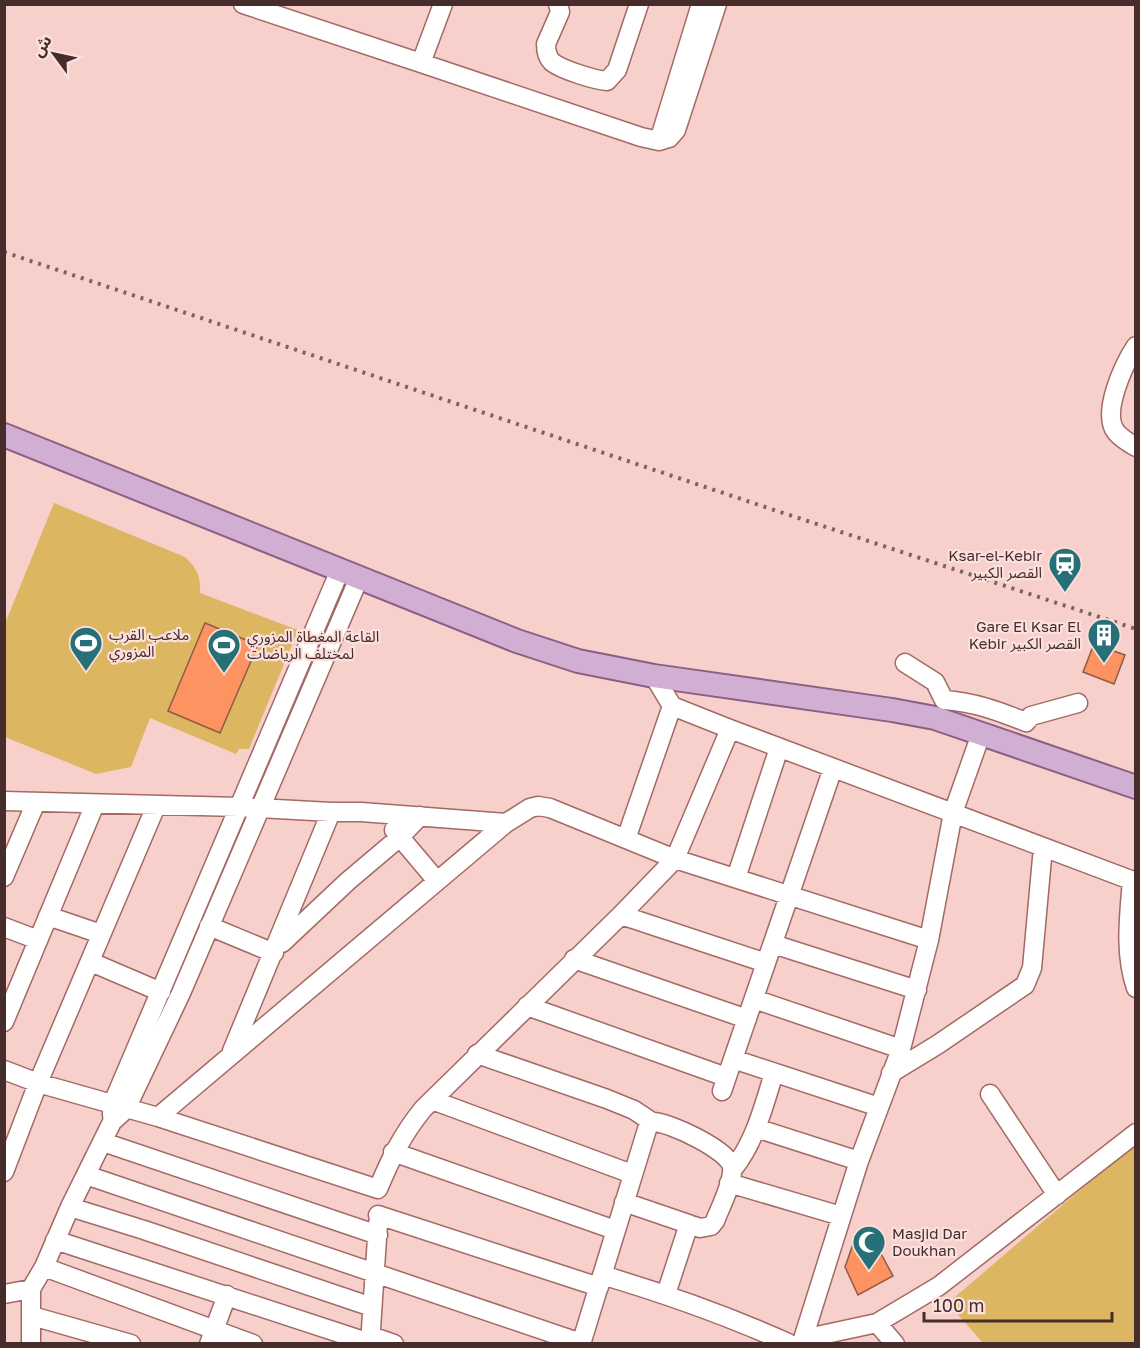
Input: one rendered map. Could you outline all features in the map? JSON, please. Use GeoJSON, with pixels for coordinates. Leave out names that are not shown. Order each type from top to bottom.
{"type":"FeatureCollection","features":[{"type":"Feature","properties":{"kind":"main road"},"geometry":{"type":"LineString","coordinates":[[4,435],[349,574],[538,648],[578,661],[654,676],[865,706],[939,709],[981,734],[1136,787]]}},
{"type":"Feature","properties":{"kind":"street"},"geometry":{"type":"LineString","coordinates":[[243,4],[296,12],[421,63],[620,131],[659,141],[669,138],[676,130],[717,4]]}},
{"type":"Feature","properties":{"kind":"street"},"geometry":{"type":"LineString","coordinates":[[421,63],[443,4]]}},
{"type":"Feature","properties":{"kind":"street"},"geometry":{"type":"LineString","coordinates":[[558,4],[560,12],[546,44],[549,59],[559,66],[607,81],[617,70],[639,4]]}},
{"type":"Feature","properties":{"kind":"street"},"geometry":{"type":"LineString","coordinates":[[659,141],[701,4]]}},
{"type":"Feature","properties":{"kind":"street"},"geometry":{"type":"LineString","coordinates":[[1136,346],[1127,360],[1110,412],[1116,432],[1136,447]]}},
{"type":"Feature","properties":{"kind":"street"},"geometry":{"type":"LineString","coordinates":[[117,1112],[161,992],[239,807],[349,574]]}},
{"type":"Feature","properties":{"kind":"street"},"geometry":{"type":"LineString","coordinates":[[31,1344],[31,1289],[44,1267],[70,1207],[117,1112],[181,993],[260,808],[349,574]]}},
{"type":"Feature","properties":{"kind":"street"},"geometry":{"type":"LineString","coordinates":[[905,663],[935,682],[939,709],[966,701],[1026,722],[1037,754]]}},
{"type":"Feature","properties":{"kind":"street"},"geometry":{"type":"LineString","coordinates":[[654,676],[672,706],[1134,881],[1127,940],[1130,972],[1136,988]]}},
{"type":"Feature","properties":{"kind":"street"},"geometry":{"type":"LineString","coordinates":[[1026,722],[1030,716],[1078,703]]}},
{"type":"Feature","properties":{"kind":"street"},"geometry":{"type":"LineString","coordinates":[[626,839],[672,706]]}},
{"type":"Feature","properties":{"kind":"street"},"geometry":{"type":"LineString","coordinates":[[371,1341],[378,1235],[378,1189],[393,1152],[405,1131],[477,1054],[621,915],[675,859],[730,729]]}},
{"type":"Feature","properties":{"kind":"street"},"geometry":{"type":"LineString","coordinates":[[793,1342],[901,1049],[917,990],[953,813],[981,734]]}},
{"type":"Feature","properties":{"kind":"street"},"geometry":{"type":"LineString","coordinates":[[736,878],[779,748]]}},
{"type":"Feature","properties":{"kind":"street"},"geometry":{"type":"LineString","coordinates":[[526,1006],[724,1084],[833,768]]}},
{"type":"Feature","properties":{"kind":"street"},"geometry":{"type":"LineString","coordinates":[[4,801],[380,813],[506,823]]}},
{"type":"Feature","properties":{"kind":"street"},"geometry":{"type":"LineString","coordinates":[[4,877],[36,802]]}},
{"type":"Feature","properties":{"kind":"street"},"geometry":{"type":"LineString","coordinates":[[4,1022],[95,804]]}},
{"type":"Feature","properties":{"kind":"street"},"geometry":{"type":"LineString","coordinates":[[4,1172],[38,1083],[156,806]]}},
{"type":"Feature","properties":{"kind":"street"},"geometry":{"type":"LineString","coordinates":[[158,1116],[506,823],[530,808],[538,806],[569,815],[675,859],[928,940]]}},
{"type":"Feature","properties":{"kind":"street"},"geometry":{"type":"LineString","coordinates":[[231,1055],[331,812]]}},
{"type":"Feature","properties":{"kind":"street"},"geometry":{"type":"LineString","coordinates":[[380,813],[437,881]]}},
{"type":"Feature","properties":{"kind":"street"},"geometry":{"type":"LineString","coordinates":[[275,951],[420,816]]}},
{"type":"Feature","properties":{"kind":"street"},"geometry":{"type":"LineString","coordinates":[[891,1073],[937,1045],[1025,985],[1032,968],[1043,847]]}},
{"type":"Feature","properties":{"kind":"street"},"geometry":{"type":"LineString","coordinates":[[621,915],[766,963]]}},
{"type":"Feature","properties":{"kind":"street"},"geometry":{"type":"LineString","coordinates":[[48,916],[101,934]]}},
{"type":"Feature","properties":{"kind":"street"},"geometry":{"type":"LineString","coordinates":[[209,926],[275,951]]}},
{"type":"Feature","properties":{"kind":"street"},"geometry":{"type":"LineString","coordinates":[[4,927],[38,940]]}},
{"type":"Feature","properties":{"kind":"street"},"geometry":{"type":"LineString","coordinates":[[773,944],[917,990]]}},
{"type":"Feature","properties":{"kind":"street"},"geometry":{"type":"LineString","coordinates":[[574,959],[747,1019]]}},
{"type":"Feature","properties":{"kind":"street"},"geometry":{"type":"LineString","coordinates":[[91,962],[161,992]]}},
{"type":"Feature","properties":{"kind":"street"},"geometry":{"type":"LineString","coordinates":[[754,999],[901,1049]]}},
{"type":"Feature","properties":{"kind":"street"},"geometry":{"type":"LineString","coordinates":[[477,1054],[607,1099],[634,1110],[652,1122],[669,1125],[717,1150],[730,1161],[731,1176]]}},
{"type":"Feature","properties":{"kind":"street"},"geometry":{"type":"LineString","coordinates":[[734,1059],[879,1107]]}},
{"type":"Feature","properties":{"kind":"street"},"geometry":{"type":"LineString","coordinates":[[4,1070],[117,1112],[158,1116],[378,1189]]}},
{"type":"Feature","properties":{"kind":"street"},"geometry":{"type":"LineString","coordinates":[[624,1202],[700,1228],[711,1226],[716,1221],[731,1176],[756,1128],[774,1073]]}},
{"type":"Feature","properties":{"kind":"street"},"geometry":{"type":"LineString","coordinates":[[990,1094],[1057,1196]]}},
{"type":"Feature","properties":{"kind":"street"},"geometry":{"type":"LineString","coordinates":[[432,1100],[632,1174]]}},
{"type":"Feature","properties":{"kind":"street"},"geometry":{"type":"LineString","coordinates":[[86,1175],[581,1343],[645,1132],[652,1122]]}},
{"type":"Feature","properties":{"kind":"street"},"geometry":{"type":"LineString","coordinates":[[756,1128],[859,1161]]}},
{"type":"Feature","properties":{"kind":"street"},"geometry":{"type":"LineString","coordinates":[[378,1215],[601,1281],[666,1294],[793,1342],[877,1323],[939,1286],[1136,1133]]}},
{"type":"Feature","properties":{"kind":"street"},"geometry":{"type":"LineString","coordinates":[[103,1142],[378,1235]]}},
{"type":"Feature","properties":{"kind":"street"},"geometry":{"type":"LineString","coordinates":[[393,1152],[615,1230]]}},
{"type":"Feature","properties":{"kind":"street"},"geometry":{"type":"LineString","coordinates":[[731,1176],[841,1216]]}},
{"type":"Feature","properties":{"kind":"street"},"geometry":{"type":"LineString","coordinates":[[70,1207],[372,1307]]}},
{"type":"Feature","properties":{"kind":"street"},"geometry":{"type":"LineString","coordinates":[[666,1294],[689,1224]]}},
{"type":"Feature","properties":{"kind":"street"},"geometry":{"type":"LineString","coordinates":[[55,1240],[371,1341],[394,1344]]}},
{"type":"Feature","properties":{"kind":"street"},"geometry":{"type":"LineString","coordinates":[[44,1267],[211,1337],[253,1344]]}},
{"type":"Feature","properties":{"kind":"street"},"geometry":{"type":"LineString","coordinates":[[4,1294],[31,1289]]}},
{"type":"Feature","properties":{"kind":"street"},"geometry":{"type":"LineString","coordinates":[[211,1337],[227,1295]]}},
{"type":"Feature","properties":{"kind":"street"},"geometry":{"type":"LineString","coordinates":[[32,1316],[131,1344]]}},
{"type":"Feature","properties":{"kind":"street"},"geometry":{"type":"LineString","coordinates":[[877,1323],[895,1344]]}},
{"type":"Feature","properties":{"kind":"shaded area","name":"ملاعب القرب المزوري"},"geometry":{"type":"Polygon","coordinates":[[[54,503],[185,557],[197,573],[200,593],[298,630],[249,749],[239,749],[236,754],[150,718],[131,767],[96,774],[5,737],[4,626],[54,503]]]}},
{"type":"Feature","properties":{"kind":"shaded area"},"geometry":{"type":"Polygon","coordinates":[[[1135,1143],[1135,1343],[983,1343],[948,1303],[1135,1143]]]}},
{"type":"Feature","properties":{"kind":"building"},"geometry":{"type":"Polygon","coordinates":[[[205,623],[258,645],[220,733],[168,711],[205,623]]]}},
{"type":"Feature","properties":{"kind":"building","name":"Gare El Ksar El Kebir القصر الكبير"},"geometry":{"type":"Polygon","coordinates":[[[1094,644],[1125,655],[1114,684],[1083,672],[1094,644]]]}},
{"type":"Feature","properties":{"kind":"building","name":"Masjid Dar Doukhan"},"geometry":{"type":"Polygon","coordinates":[[[853,1244],[863,1259],[879,1250],[893,1276],[858,1295],[845,1267],[853,1244]]]}},
{"type":"Feature","properties":{"kind":"railway"},"geometry":{"type":"LineString","coordinates":[[4,252],[1136,629]]}},
{"type":"Feature","properties":{"kind":"place","name":"Ksar-el-Kebir القصر الكبير"},"geometry":{"type":"Point","coordinates":[1065,593]}},
{"type":"Feature","properties":{"kind":"place","name":"Gare El Ksar El Kebir القصر الكبير"},"geometry":{"type":"Point","coordinates":[1104,664]}},
{"type":"Feature","properties":{"kind":"place","name":"ملاعب القرب المزوري"},"geometry":{"type":"Point","coordinates":[86,672]}},
{"type":"Feature","properties":{"kind":"place","name":"القاعة المغطاة المزوري لمختلف الرياضات"},"geometry":{"type":"Point","coordinates":[224,674]}},
{"type":"Feature","properties":{"kind":"place","name":"Masjid Dar Doukhan"},"geometry":{"type":"Point","coordinates":[869,1271]}}]}
